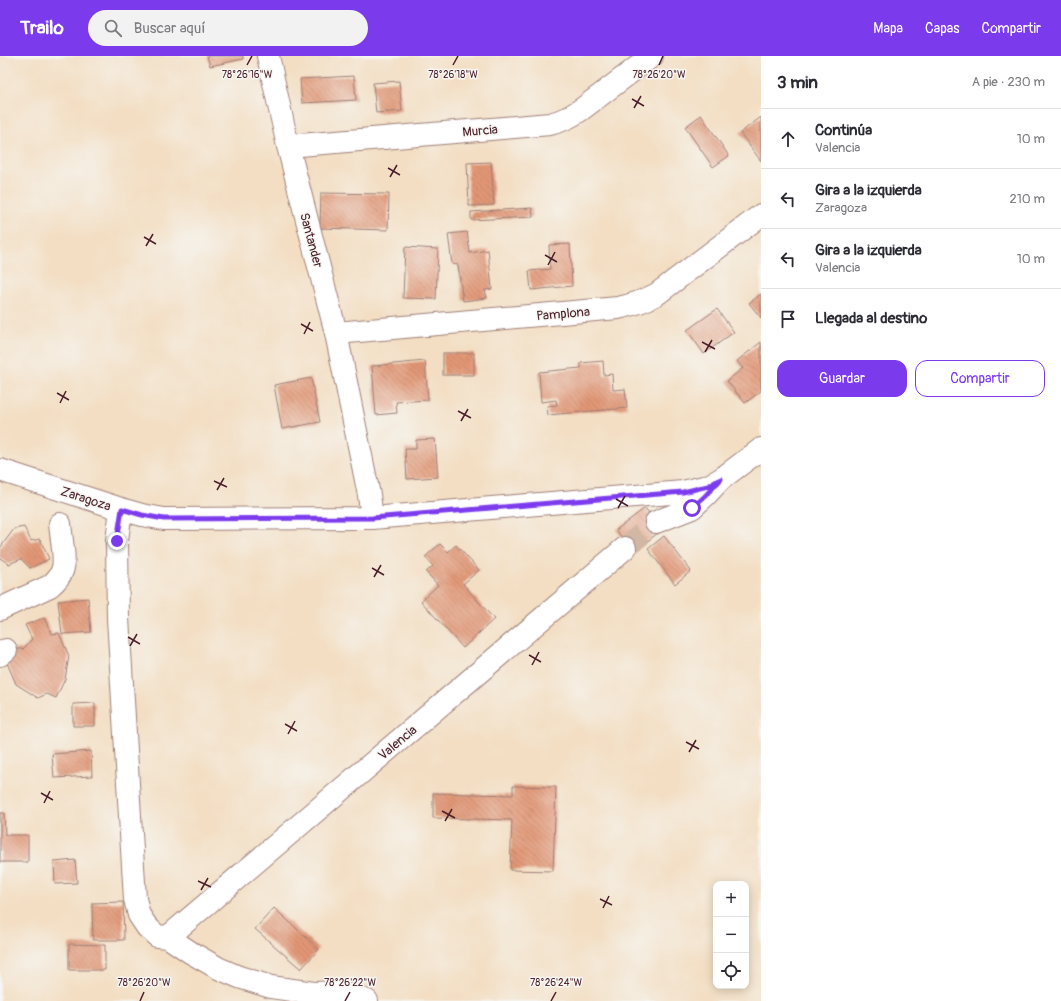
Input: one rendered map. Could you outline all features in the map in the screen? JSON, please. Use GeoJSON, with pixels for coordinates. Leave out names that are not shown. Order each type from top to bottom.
{"type":"FeatureCollection","features":[{"type":"Feature","properties":{"kind":"street","name":"Santander"},"geometry":{"type":"LineString","coordinates":[[268,56],[288,146],[336,333],[369,495],[372,518]]}},
{"type":"Feature","properties":{"kind":"street","name":"Murcia"},"geometry":{"type":"LineString","coordinates":[[288,146],[550,124],[563,121],[582,109],[652,56]]}},
{"type":"Feature","properties":{"kind":"street","name":"Pamplona"},"geometry":{"type":"LineString","coordinates":[[336,333],[618,308],[632,305],[657,294],[761,215]]}},
{"type":"Feature","properties":{"kind":"street"},"geometry":{"type":"LineString","coordinates":[[656,522],[692,508],[721,479],[761,450]]}},
{"type":"Feature","properties":{"kind":"street","name":"Zaragoza"},"geometry":{"type":"LineString","coordinates":[[0,470],[142,515],[164,519],[372,518],[683,492],[708,486],[721,479]]}},
{"type":"Feature","properties":{"kind":"street"},"geometry":{"type":"LineString","coordinates":[[122,509],[117,541],[118,618],[135,899],[139,915],[147,927],[157,936],[168,937],[218,968],[239,977],[271,987],[314,994],[341,992],[366,1001]]}},
{"type":"Feature","properties":{"kind":"street"},"geometry":{"type":"LineString","coordinates":[[0,609],[50,586],[62,572],[65,564],[60,524]]}},
{"type":"Feature","properties":{"kind":"street","name":"Valencia"},"geometry":{"type":"LineString","coordinates":[[168,937],[625,548]]}},
{"type":"Feature","properties":{"kind":"building"},"geometry":{"type":"Polygon","coordinates":[[[207,56],[243,56],[243,59],[210,66],[207,56]]]}},
{"type":"Feature","properties":{"kind":"building"},"geometry":{"type":"Polygon","coordinates":[[[354,76],[356,100],[302,103],[300,79],[354,76]]]}},
{"type":"Feature","properties":{"kind":"building"},"geometry":{"type":"Polygon","coordinates":[[[399,81],[402,111],[376,113],[373,83],[399,81]]]}},
{"type":"Feature","properties":{"kind":"building"},"geometry":{"type":"Polygon","coordinates":[[[701,115],[729,156],[713,167],[685,127],[701,115]]]}},
{"type":"Feature","properties":{"kind":"building"},"geometry":{"type":"Polygon","coordinates":[[[761,117],[761,161],[740,133],[761,117]]]}},
{"type":"Feature","properties":{"kind":"building"},"geometry":{"type":"Polygon","coordinates":[[[491,162],[494,205],[469,206],[467,163],[491,162]]]}},
{"type":"Feature","properties":{"kind":"building"},"geometry":{"type":"Polygon","coordinates":[[[321,193],[389,194],[388,230],[320,228],[321,193]]]}},
{"type":"Feature","properties":{"kind":"building"},"geometry":{"type":"Polygon","coordinates":[[[532,208],[533,217],[471,220],[471,212],[532,208]]]}},
{"type":"Feature","properties":{"kind":"building"},"geometry":{"type":"Polygon","coordinates":[[[467,232],[470,253],[488,250],[492,289],[485,290],[487,298],[463,301],[458,265],[452,264],[448,234],[467,232]]]}},
{"type":"Feature","properties":{"kind":"building"},"geometry":{"type":"Polygon","coordinates":[[[570,244],[572,286],[531,290],[529,271],[550,269],[549,245],[570,244]]]}},
{"type":"Feature","properties":{"kind":"building"},"geometry":{"type":"Polygon","coordinates":[[[405,247],[438,249],[436,299],[403,298],[405,247]]]}},
{"type":"Feature","properties":{"kind":"building"},"geometry":{"type":"Polygon","coordinates":[[[761,294],[761,318],[749,303],[761,294]]]}},
{"type":"Feature","properties":{"kind":"building"},"geometry":{"type":"Polygon","coordinates":[[[717,309],[734,332],[704,354],[687,330],[717,309]]]}},
{"type":"Feature","properties":{"kind":"building"},"geometry":{"type":"Polygon","coordinates":[[[761,342],[761,391],[745,403],[727,381],[743,368],[737,361],[761,342]]]}},
{"type":"Feature","properties":{"kind":"building"},"geometry":{"type":"Polygon","coordinates":[[[443,353],[474,353],[474,375],[443,375],[443,353]]]}},
{"type":"Feature","properties":{"kind":"building"},"geometry":{"type":"Polygon","coordinates":[[[425,361],[428,400],[396,402],[397,413],[376,415],[372,366],[425,361]]]}},
{"type":"Feature","properties":{"kind":"building"},"geometry":{"type":"Polygon","coordinates":[[[603,361],[604,375],[612,374],[613,390],[625,389],[627,408],[548,415],[547,406],[557,405],[556,400],[541,402],[539,372],[581,368],[581,363],[603,361]]]}},
{"type":"Feature","properties":{"kind":"building"},"geometry":{"type":"Polygon","coordinates":[[[311,378],[320,422],[282,429],[274,385],[311,378]]]}},
{"type":"Feature","properties":{"kind":"building"},"geometry":{"type":"Polygon","coordinates":[[[435,439],[438,477],[407,479],[405,449],[416,449],[416,440],[435,439]]]}},
{"type":"Feature","properties":{"kind":"building"},"geometry":{"type":"Polygon","coordinates":[[[645,508],[662,530],[633,552],[616,530],[645,508]]]}},
{"type":"Feature","properties":{"kind":"building"},"geometry":{"type":"Polygon","coordinates":[[[24,527],[31,541],[40,539],[49,559],[30,568],[21,559],[9,564],[0,558],[0,548],[14,529],[24,527]]]}},
{"type":"Feature","properties":{"kind":"building"},"geometry":{"type":"Polygon","coordinates":[[[664,536],[691,571],[675,584],[648,549],[664,536]]]}},
{"type":"Feature","properties":{"kind":"building"},"geometry":{"type":"Polygon","coordinates":[[[440,544],[448,552],[456,545],[479,570],[463,584],[494,619],[463,648],[421,601],[438,585],[426,572],[433,566],[425,557],[440,544]]]}},
{"type":"Feature","properties":{"kind":"building"},"geometry":{"type":"Polygon","coordinates":[[[88,598],[91,632],[62,634],[58,601],[88,598]]]}},
{"type":"Feature","properties":{"kind":"building"},"geometry":{"type":"Polygon","coordinates":[[[44,618],[52,634],[59,633],[69,656],[65,679],[56,698],[47,694],[38,698],[16,684],[7,663],[14,649],[23,649],[32,639],[25,625],[44,618]]]}},
{"type":"Feature","properties":{"kind":"building"},"geometry":{"type":"Polygon","coordinates":[[[95,703],[95,726],[73,726],[73,704],[95,703]]]}},
{"type":"Feature","properties":{"kind":"building"},"geometry":{"type":"Polygon","coordinates":[[[91,751],[92,776],[54,778],[52,754],[91,751]]]}},
{"type":"Feature","properties":{"kind":"building"},"geometry":{"type":"Polygon","coordinates":[[[513,786],[556,787],[553,871],[510,870],[512,820],[433,818],[433,793],[513,795],[513,786]]]}},
{"type":"Feature","properties":{"kind":"building"},"geometry":{"type":"Polygon","coordinates":[[[0,813],[4,813],[5,835],[28,835],[28,862],[0,862],[0,813]]]}},
{"type":"Feature","properties":{"kind":"building"},"geometry":{"type":"Polygon","coordinates":[[[75,860],[77,883],[55,884],[54,862],[75,860]]]}},
{"type":"Feature","properties":{"kind":"building"},"geometry":{"type":"Polygon","coordinates":[[[123,902],[124,940],[93,940],[92,903],[123,902]]]}},
{"type":"Feature","properties":{"kind":"building"},"geometry":{"type":"Polygon","coordinates":[[[274,908],[319,949],[301,969],[255,929],[274,908]]]}},
{"type":"Feature","properties":{"kind":"building"},"geometry":{"type":"Polygon","coordinates":[[[69,944],[105,945],[105,970],[69,970],[69,944]]]}},
{"type":"Feature","properties":{"kind":"tunnel"},"geometry":{"type":"LineString","coordinates":[[625,548],[656,522]]}},
{"type":"Feature","properties":{"kind":"route"},"geometry":{"type":"LineString","coordinates":[[117,541],[122,509],[142,515],[164,519],[372,518],[683,492],[708,486],[721,479],[692,508]]}}]}
